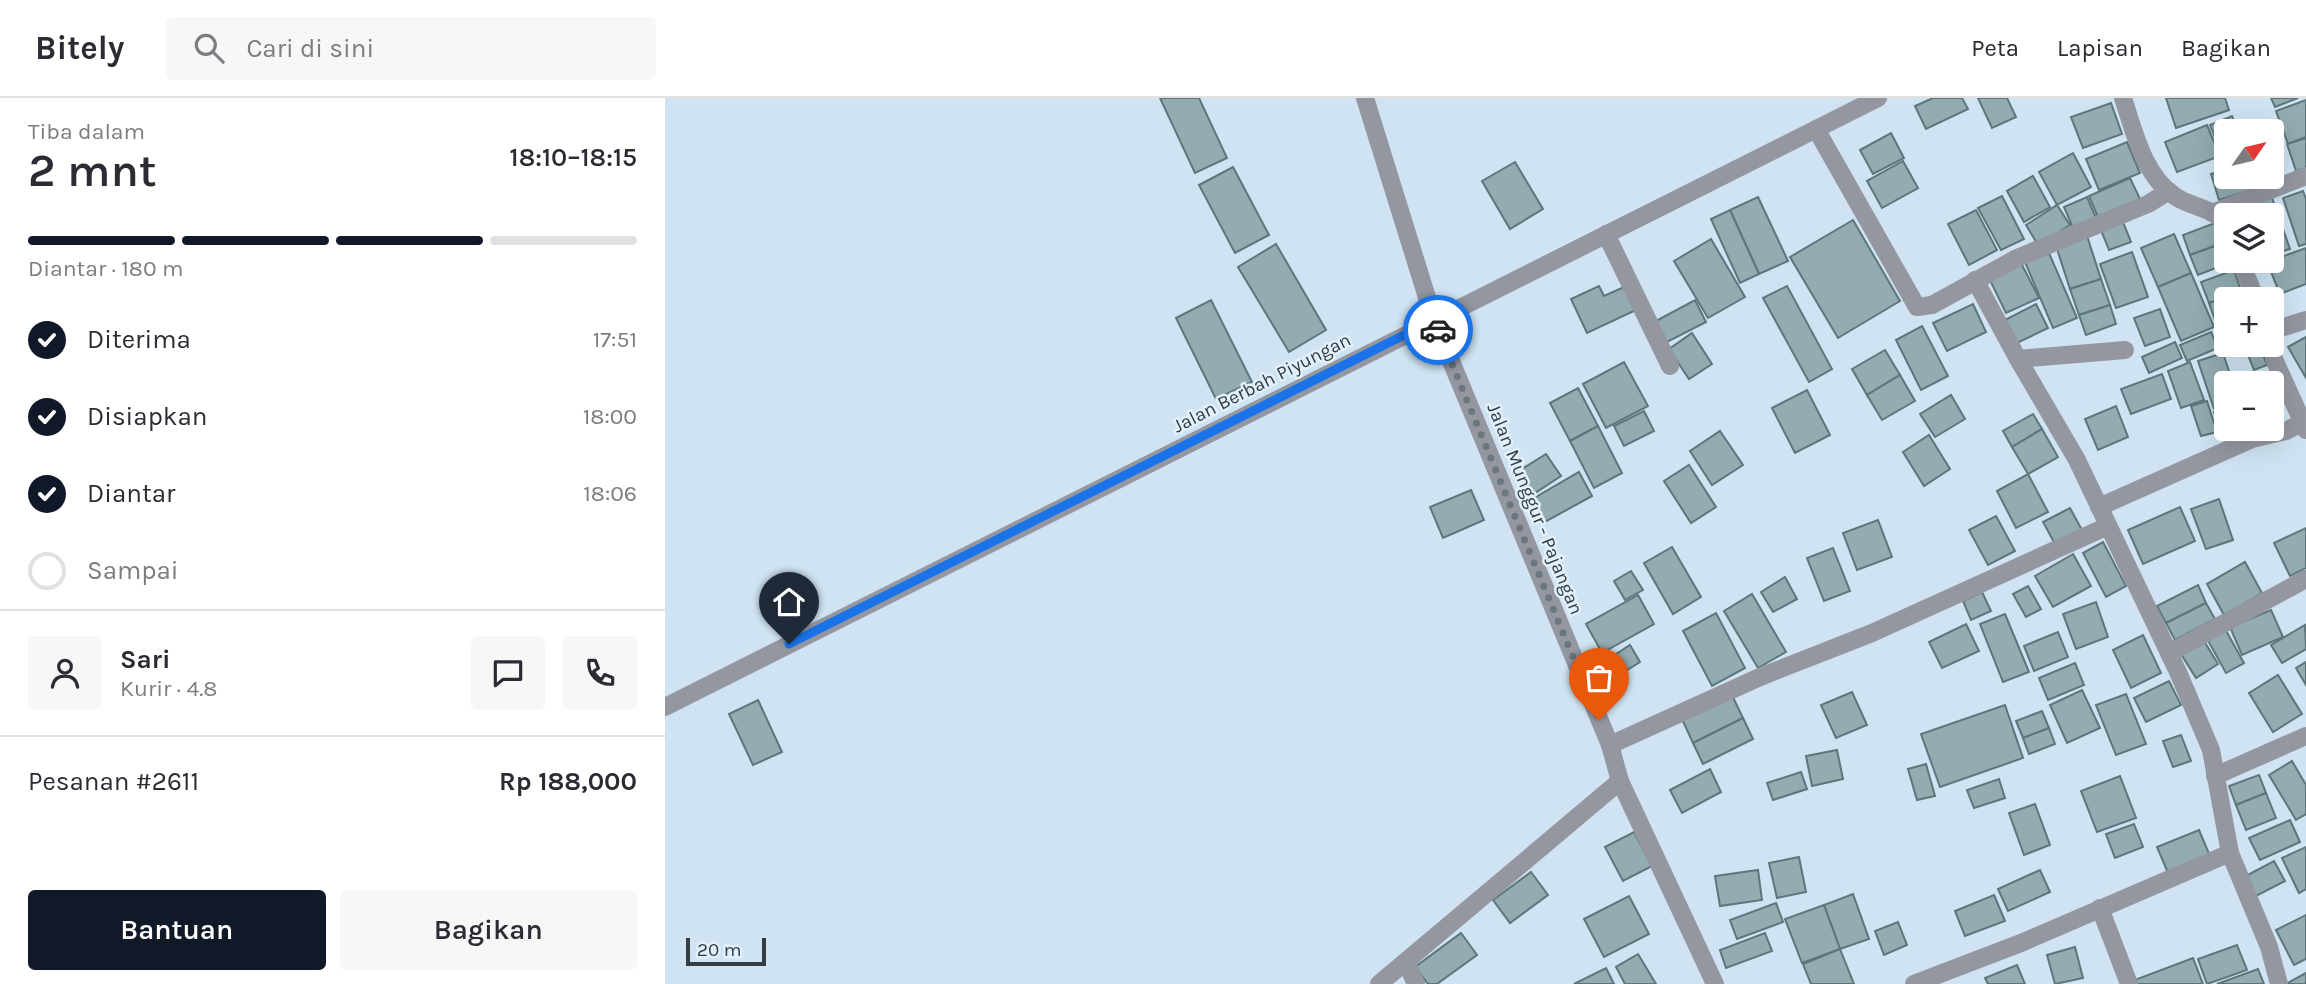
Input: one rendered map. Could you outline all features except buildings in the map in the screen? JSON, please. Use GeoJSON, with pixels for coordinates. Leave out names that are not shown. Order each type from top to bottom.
{"type":"FeatureCollection","features":[{"type":"Feature","properties":{"kind":"street","name":"Jalan Munggur - Pajangan"},"geometry":{"type":"LineString","coordinates":[[1365,98],[1434,320],[1610,745],[1620,781],[1715,984]]}},
{"type":"Feature","properties":{"kind":"street","name":"Jalan Berbah Piyungan"},"geometry":{"type":"LineString","coordinates":[[665,707],[1878,98]]}},
{"type":"Feature","properties":{"kind":"street"},"geometry":{"type":"LineString","coordinates":[[2123,98],[2150,169],[2177,198],[2212,213],[2306,176]]}},
{"type":"Feature","properties":{"kind":"street"},"geometry":{"type":"LineString","coordinates":[[1816,129],[1917,307],[1932,305],[2017,258],[2148,204],[2169,191]]}},
{"type":"Feature","properties":{"kind":"street"},"geometry":{"type":"LineString","coordinates":[[1605,234],[1670,366]]}},
{"type":"Feature","properties":{"kind":"street"},"geometry":{"type":"LineString","coordinates":[[1975,280],[2077,460],[2169,653],[2210,750],[2230,853],[2269,947],[2279,984]]}},
{"type":"Feature","properties":{"kind":"street"},"geometry":{"type":"LineString","coordinates":[[2284,327],[2306,320]]}},
{"type":"Feature","properties":{"kind":"street"},"geometry":{"type":"LineString","coordinates":[[2018,359],[2125,350]]}},
{"type":"Feature","properties":{"kind":"street"},"geometry":{"type":"LineString","coordinates":[[2099,507],[2252,439],[2304,427],[2274,359]]}},
{"type":"Feature","properties":{"kind":"street"},"geometry":{"type":"LineString","coordinates":[[1610,745],[1760,677],[1872,633],[2108,526]]}},
{"type":"Feature","properties":{"kind":"street"},"geometry":{"type":"LineString","coordinates":[[2169,653],[2306,579]]}},
{"type":"Feature","properties":{"kind":"street"},"geometry":{"type":"LineString","coordinates":[[2215,776],[2306,736]]}},
{"type":"Feature","properties":{"kind":"street"},"geometry":{"type":"LineString","coordinates":[[1379,984],[1620,781]]}},
{"type":"Feature","properties":{"kind":"street"},"geometry":{"type":"LineString","coordinates":[[1914,984],[2021,943],[2230,853]]}},
{"type":"Feature","properties":{"kind":"street"},"geometry":{"type":"LineString","coordinates":[[2100,908],[2129,984]]}},
{"type":"Feature","properties":{"kind":"street"},"geometry":{"type":"LineString","coordinates":[[1406,961],[1416,984]]}},
{"type":"Feature","properties":{"kind":"way so far"},"geometry":{"type":"LineString","coordinates":[[1438,330],[1599,720]]}},
{"type":"Feature","properties":{"kind":"route"},"geometry":{"type":"LineString","coordinates":[[789,644],[1434,320],[1438,330]]}}]}
